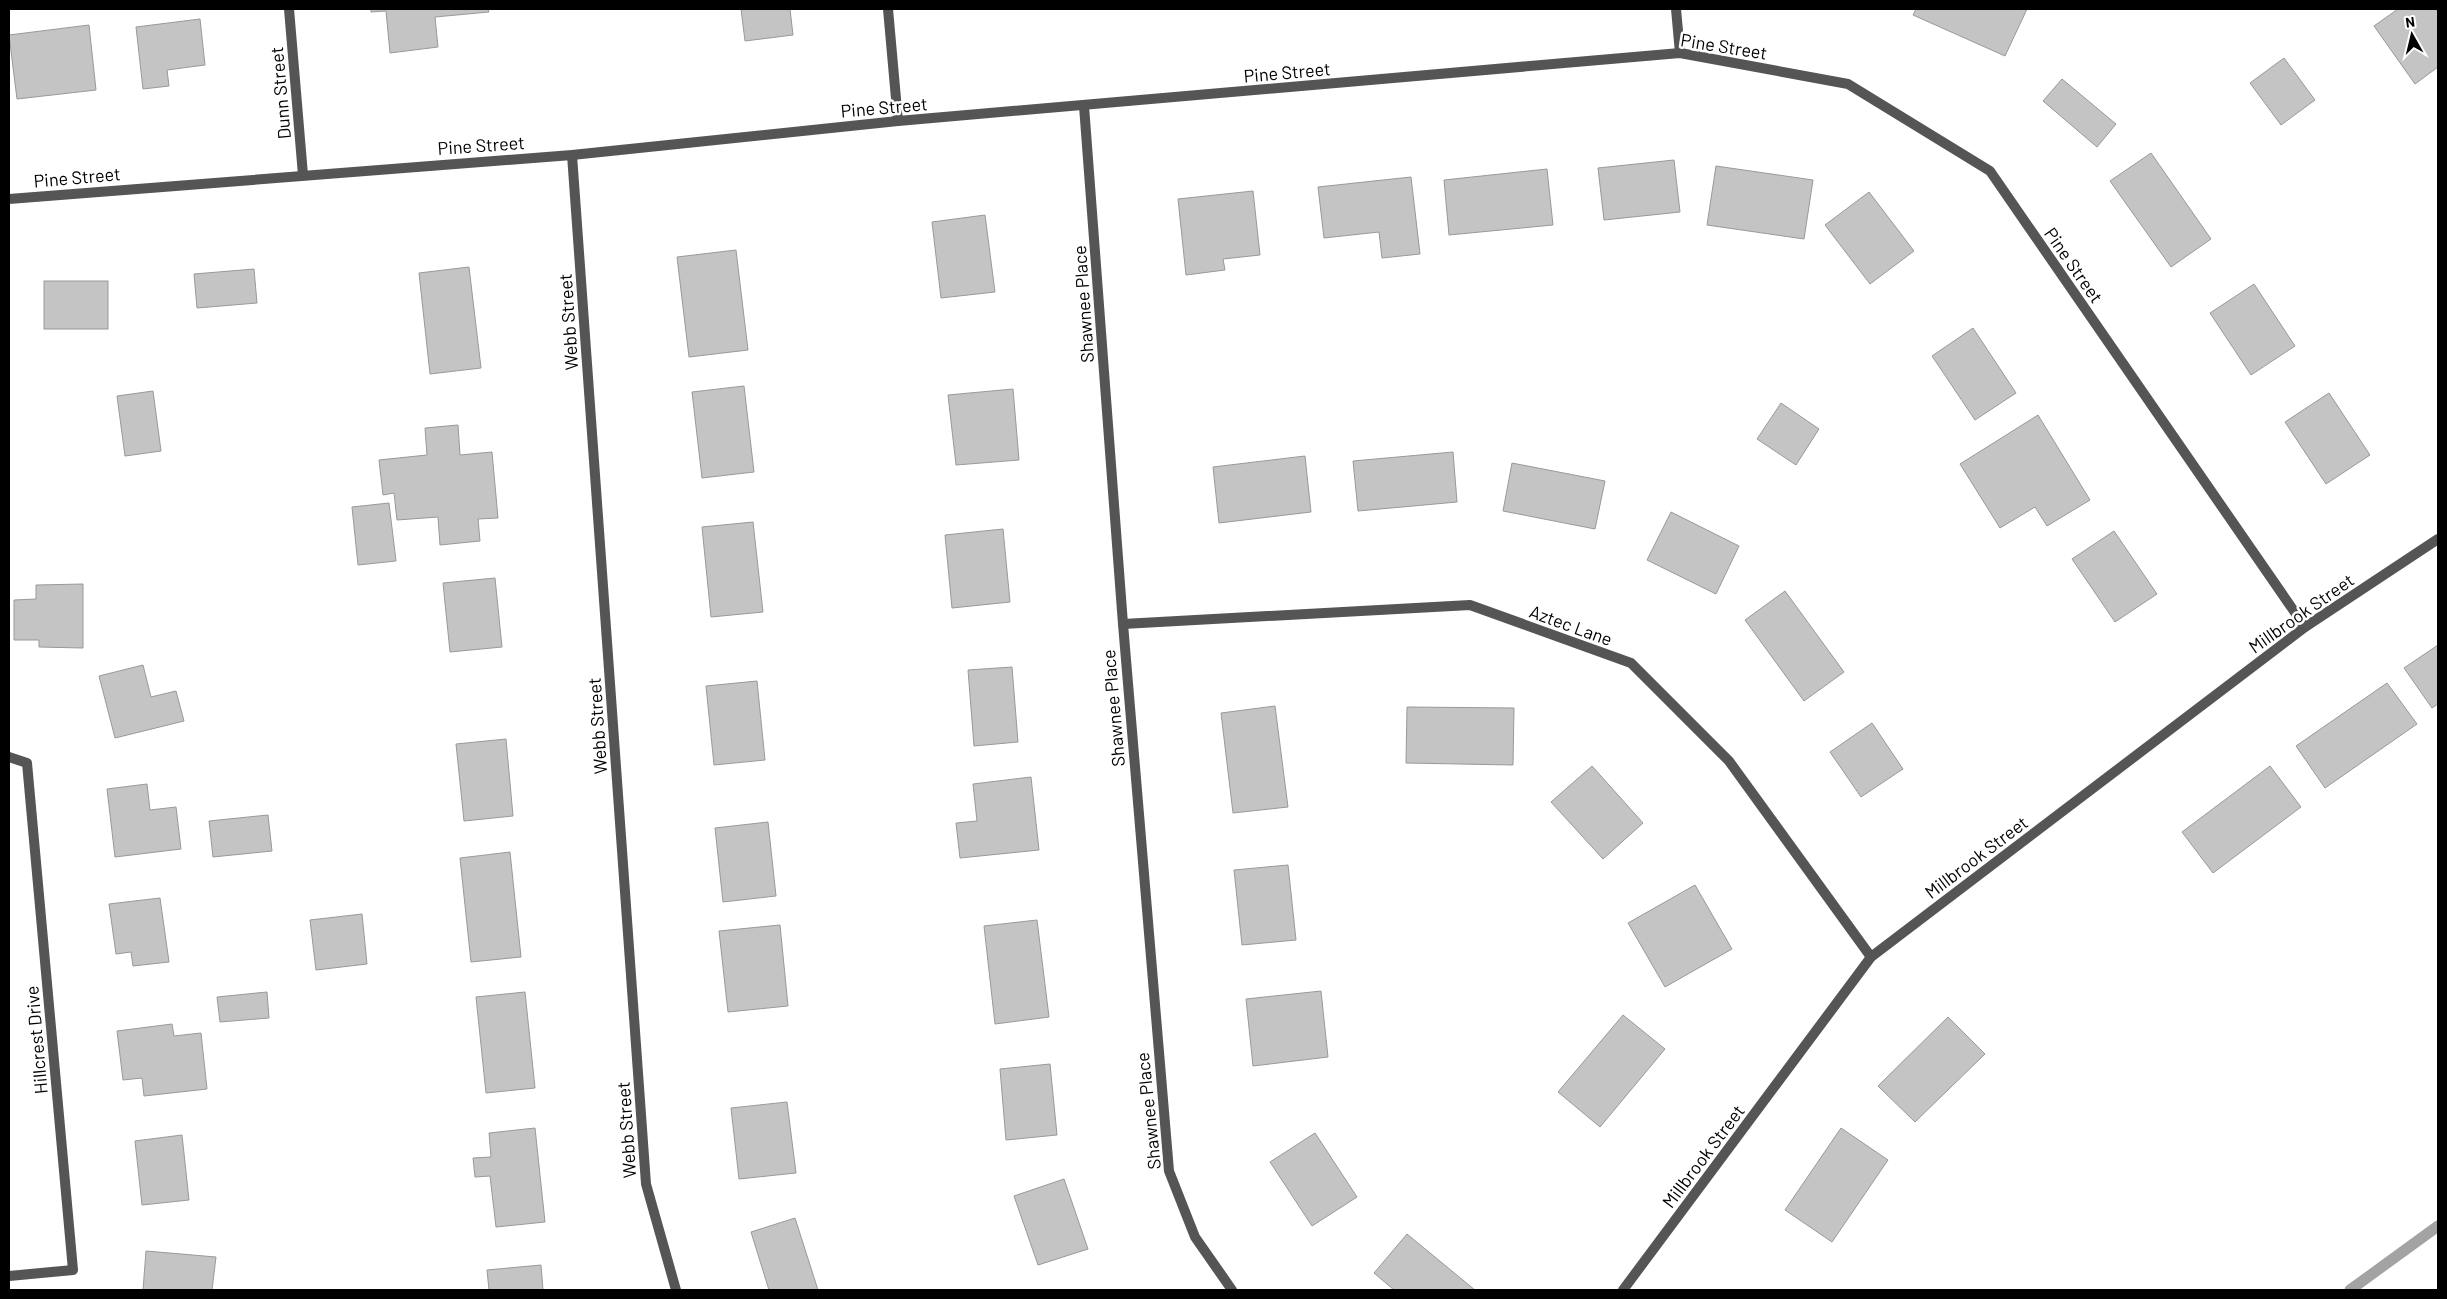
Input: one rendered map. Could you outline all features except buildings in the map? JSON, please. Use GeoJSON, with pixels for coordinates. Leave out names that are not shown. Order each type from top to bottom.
{"type":"FeatureCollection","features":[{"type":"Feature","properties":{"kind":"street","name":"Dunn Street"},"geometry":{"type":"LineString","coordinates":[[289,9],[302,175]]}},
{"type":"Feature","properties":{"kind":"street"},"geometry":{"type":"LineString","coordinates":[[888,9],[898,121]]}},
{"type":"Feature","properties":{"kind":"street"},"geometry":{"type":"LineString","coordinates":[[1676,9],[1680,53]]}},
{"type":"Feature","properties":{"kind":"street","name":"Pine Street"},"geometry":{"type":"LineString","coordinates":[[9,199],[572,155],[898,121],[1680,53],[1848,84],[1990,171],[2305,627]]}},
{"type":"Feature","properties":{"kind":"street","name":"Shawnee Place"},"geometry":{"type":"LineString","coordinates":[[1084,106],[1123,624],[1168,1171],[1195,1237],[1232,1290]]}},
{"type":"Feature","properties":{"kind":"street","name":"Webb Street"},"geometry":{"type":"LineString","coordinates":[[572,155],[646,1184],[676,1290]]}},
{"type":"Feature","properties":{"kind":"street","name":"Millbrook Street"},"geometry":{"type":"LineString","coordinates":[[1623,1290],[1871,957],[2305,627],[2438,539]]}},
{"type":"Feature","properties":{"kind":"street","name":"Aztec Lane"},"geometry":{"type":"LineString","coordinates":[[1123,624],[1470,605],[1631,663],[1729,761],[1871,957]]}},
{"type":"Feature","properties":{"kind":"street","name":"Hillcrest Drive"},"geometry":{"type":"LineString","coordinates":[[9,757],[27,763],[73,1270],[9,1276]]}},
{"type":"Feature","properties":{"kind":"waterway"},"geometry":{"type":"LineString","coordinates":[[2350,1290],[2438,1226]]}}]}
